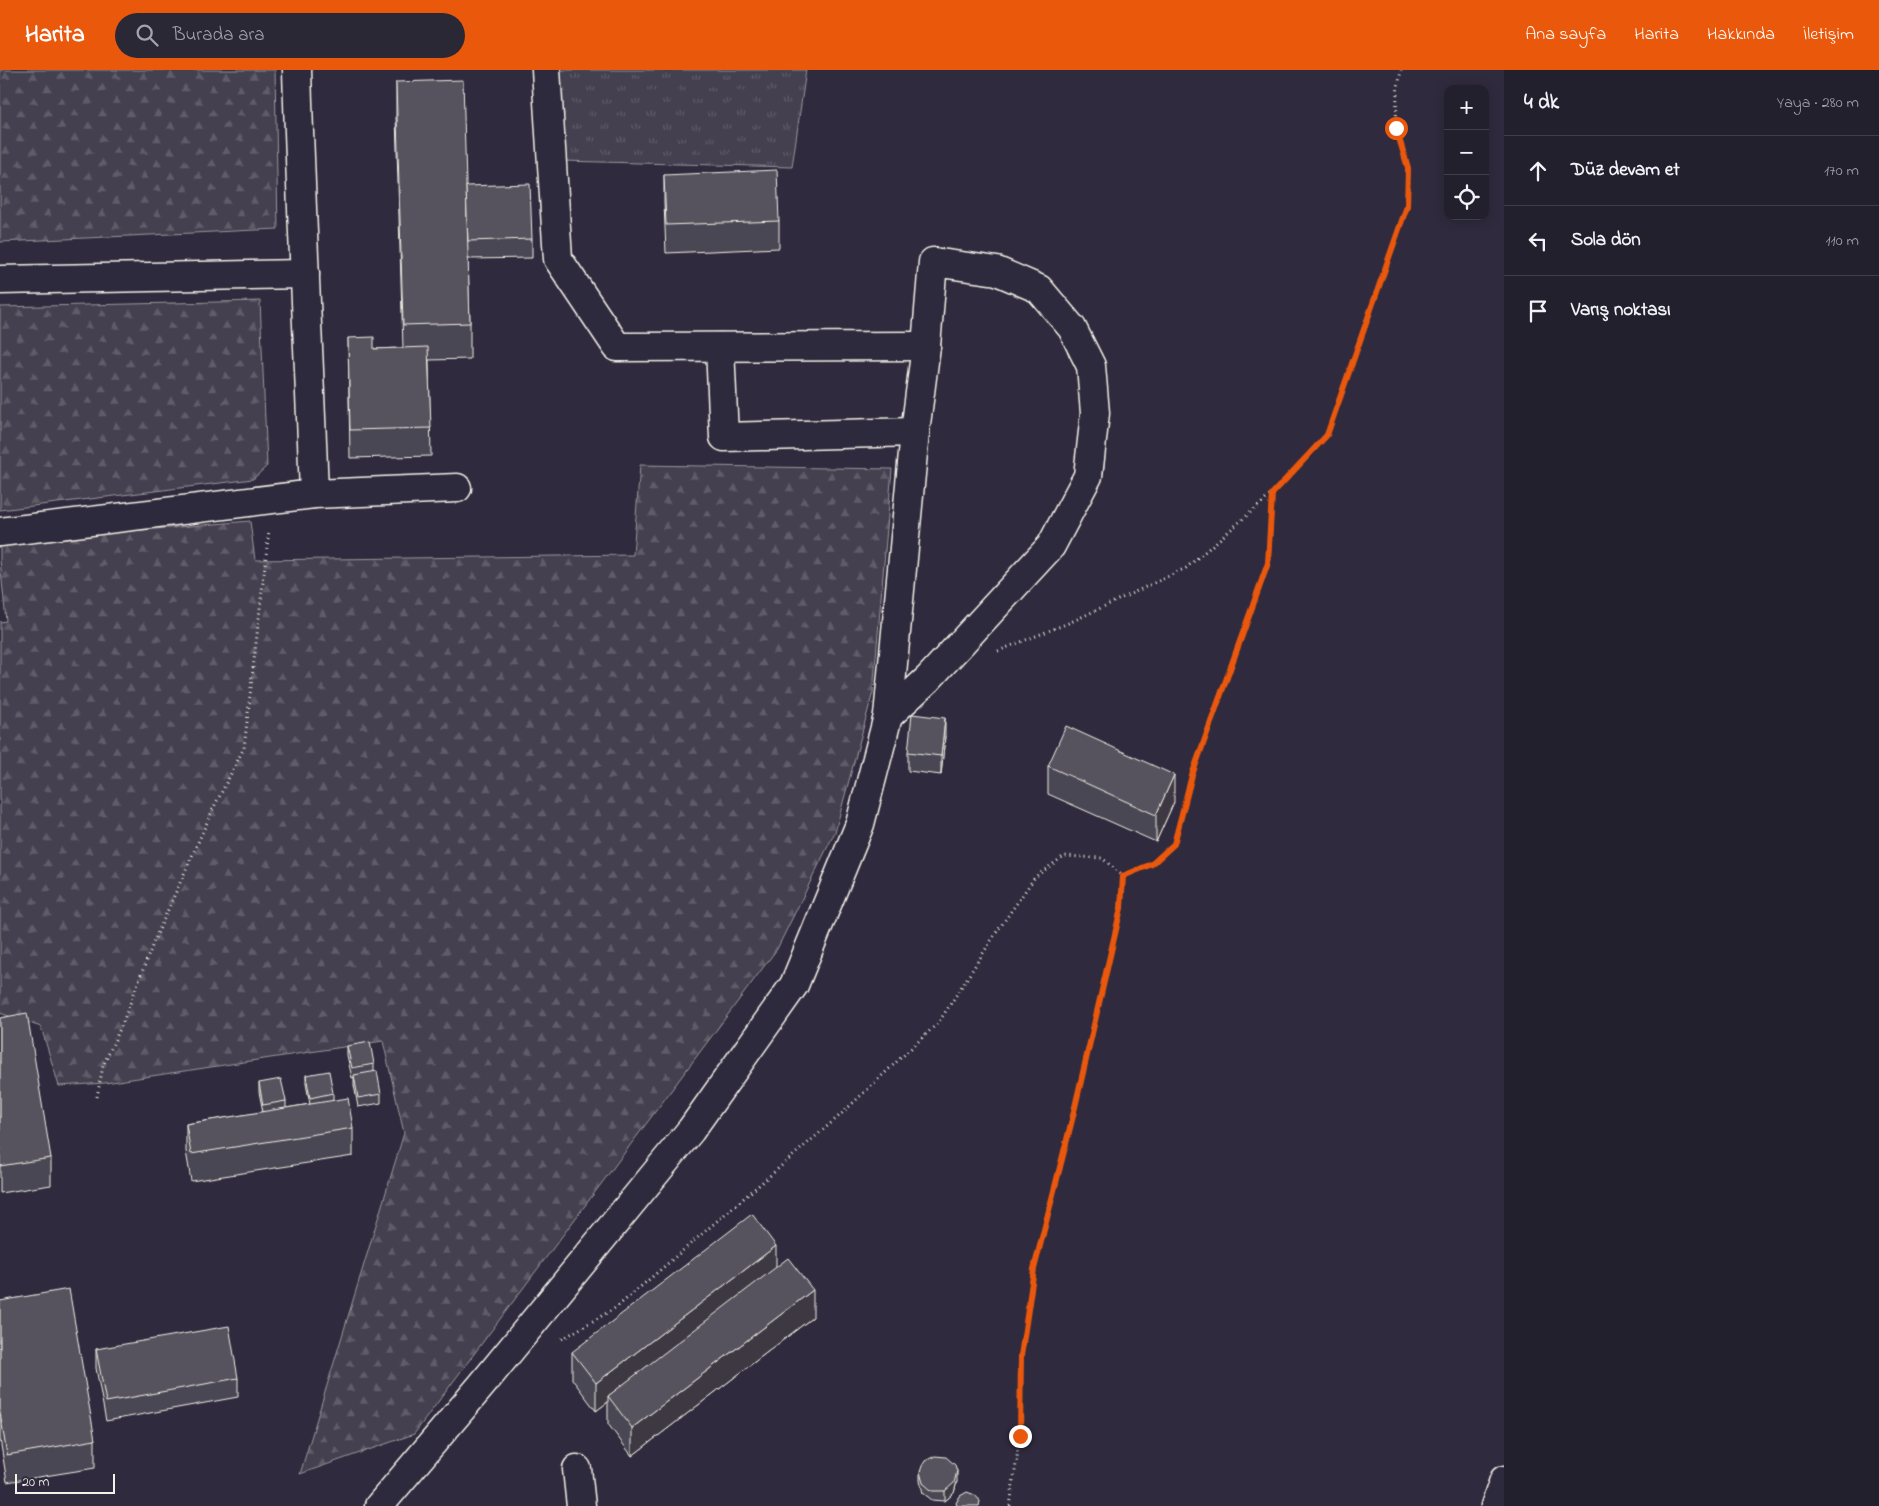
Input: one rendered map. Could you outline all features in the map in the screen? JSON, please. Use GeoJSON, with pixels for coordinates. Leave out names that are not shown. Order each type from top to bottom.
{"type":"FeatureCollection","features":[{"type":"Feature","properties":{"kind":"lane"},"geometry":{"type":"LineString","coordinates":[[297,70],[301,226],[306,274],[314,494]]}},
{"type":"Feature","properties":{"kind":"lane"},"geometry":{"type":"LineString","coordinates":[[546,70],[558,259],[616,347],[926,346]]}},
{"type":"Feature","properties":{"kind":"lane"},"geometry":{"type":"LineString","coordinates":[[378,1506],[481,1386],[691,1130],[794,985],[860,824],[888,716],[933,262],[997,271],[1039,289],[1072,328],[1090,366],[1095,413],[1088,476],[1051,546],[928,679],[888,716]]}},
{"type":"Feature","properties":{"kind":"lane"},"geometry":{"type":"LineString","coordinates":[[0,280],[306,274]]}},
{"type":"Feature","properties":{"kind":"lane"},"geometry":{"type":"LineString","coordinates":[[720,347],[724,437],[915,432]]}},
{"type":"Feature","properties":{"kind":"lane"},"geometry":{"type":"LineString","coordinates":[[0,532],[314,494],[457,488]]}},
{"type":"Feature","properties":{"kind":"lane"},"geometry":{"type":"LineString","coordinates":[[577,1469],[581,1506]]}},
{"type":"Feature","properties":{"kind":"lane"},"geometry":{"type":"LineString","coordinates":[[1495,1506],[1504,1480]]}},
{"type":"Feature","properties":{"kind":"path"},"geometry":{"type":"LineString","coordinates":[[991,654],[1071,622],[1186,568],[1272,494],[1327,435],[1407,206],[1408,168],[1396,128],[1397,93],[1401,70]]}},
{"type":"Feature","properties":{"kind":"path"},"geometry":{"type":"LineString","coordinates":[[1123,876],[1152,864],[1174,844],[1195,766],[1268,563],[1272,494]]}},
{"type":"Feature","properties":{"kind":"path"},"geometry":{"type":"LineString","coordinates":[[97,1097],[103,1066],[123,1022],[154,940],[212,809],[244,748],[272,500]]}},
{"type":"Feature","properties":{"kind":"path"},"geometry":{"type":"LineString","coordinates":[[557,1342],[617,1307],[837,1118],[939,1022],[1035,877],[1064,856],[1102,858],[1123,876]]}},
{"type":"Feature","properties":{"kind":"path"},"geometry":{"type":"LineString","coordinates":[[1010,1506],[1020,1436],[1021,1356],[1034,1269],[1072,1120],[1121,908],[1123,876]]}},
{"type":"Feature","properties":{"kind":"green space"},"geometry":{"type":"Polygon","coordinates":[[[0,70],[275,70],[278,229],[0,242],[0,70]]]}},
{"type":"Feature","properties":{"kind":"green space"},"geometry":{"type":"Polygon","coordinates":[[[561,70],[806,70],[792,167],[562,161],[561,70]]]}},
{"type":"Feature","properties":{"kind":"green space"},"geometry":{"type":"Polygon","coordinates":[[[260,301],[267,466],[253,479],[0,510],[0,307],[260,301]]]}},
{"type":"Feature","properties":{"kind":"green space"},"geometry":{"type":"Polygon","coordinates":[[[640,465],[892,469],[873,692],[835,832],[777,949],[414,1434],[300,1474],[404,1133],[383,1041],[105,1083],[59,1086],[41,1027],[0,1013],[0,622],[6,621],[0,542],[250,521],[255,560],[633,555],[640,465]]]}},
{"type":"Feature","properties":{"kind":"building"},"geometry":{"type":"Polygon","coordinates":[[[463,80],[470,323],[403,325],[396,82],[463,80]]]}},
{"type":"Feature","properties":{"kind":"building"},"geometry":{"type":"Polygon","coordinates":[[[777,170],[779,221],[666,225],[664,175],[777,170]]]}},
{"type":"Feature","properties":{"kind":"building"},"geometry":{"type":"Polygon","coordinates":[[[530,184],[532,239],[468,241],[466,186],[530,184]]]}},
{"type":"Feature","properties":{"kind":"building"},"geometry":{"type":"Polygon","coordinates":[[[374,337],[374,349],[428,347],[431,428],[350,430],[348,338],[374,337]]]}},
{"type":"Feature","properties":{"kind":"building"},"geometry":{"type":"Polygon","coordinates":[[[912,714],[945,718],[941,756],[908,752],[912,714]]]}},
{"type":"Feature","properties":{"kind":"building"},"geometry":{"type":"Polygon","coordinates":[[[1066,726],[1174,775],[1156,815],[1048,766],[1066,726]]]}},
{"type":"Feature","properties":{"kind":"building"},"geometry":{"type":"Polygon","coordinates":[[[27,1013],[51,1158],[0,1166],[0,1018],[27,1013]]]}},
{"type":"Feature","properties":{"kind":"building"},"geometry":{"type":"Polygon","coordinates":[[[370,1042],[374,1064],[352,1068],[347,1046],[370,1042]]]}},
{"type":"Feature","properties":{"kind":"building"},"geometry":{"type":"Polygon","coordinates":[[[329,1071],[333,1093],[310,1098],[306,1075],[329,1071]]]}},
{"type":"Feature","properties":{"kind":"building"},"geometry":{"type":"Polygon","coordinates":[[[377,1071],[381,1094],[358,1098],[354,1075],[377,1071]]]}},
{"type":"Feature","properties":{"kind":"building"},"geometry":{"type":"Polygon","coordinates":[[[281,1079],[286,1101],[263,1105],[259,1083],[281,1079]]]}},
{"type":"Feature","properties":{"kind":"building"},"geometry":{"type":"Polygon","coordinates":[[[348,1098],[353,1128],[191,1154],[186,1124],[348,1098]]]}},
{"type":"Feature","properties":{"kind":"building"},"geometry":{"type":"Polygon","coordinates":[[[752,1214],[776,1246],[596,1383],[572,1352],[752,1214]]]}},
{"type":"Feature","properties":{"kind":"building"},"geometry":{"type":"Polygon","coordinates":[[[788,1258],[813,1290],[632,1428],[608,1396],[788,1258]]]}},
{"type":"Feature","properties":{"kind":"building"},"geometry":{"type":"Polygon","coordinates":[[[69,1289],[95,1440],[7,1455],[0,1412],[0,1301],[69,1289]]]}},
{"type":"Feature","properties":{"kind":"building"},"geometry":{"type":"Polygon","coordinates":[[[229,1326],[238,1378],[106,1402],[96,1349],[229,1326]]]}},
{"type":"Feature","properties":{"kind":"building"},"geometry":{"type":"Polygon","coordinates":[[[935,1456],[946,1457],[955,1465],[957,1471],[954,1483],[945,1491],[932,1491],[923,1483],[920,1472],[922,1466],[925,1461],[935,1456]]]}},
{"type":"Feature","properties":{"kind":"building"},"geometry":{"type":"Polygon","coordinates":[[[967,1492],[975,1495],[980,1501],[979,1506],[957,1506],[956,1503],[960,1496],[967,1492]]]}},
{"type":"Feature","properties":{"kind":"route"},"geometry":{"type":"LineString","coordinates":[[1020,1436],[1021,1356],[1034,1269],[1072,1120],[1121,908],[1123,876],[1152,864],[1174,844],[1192,775],[1268,563],[1272,494],[1327,435],[1407,206],[1408,168],[1396,128]]}}]}
